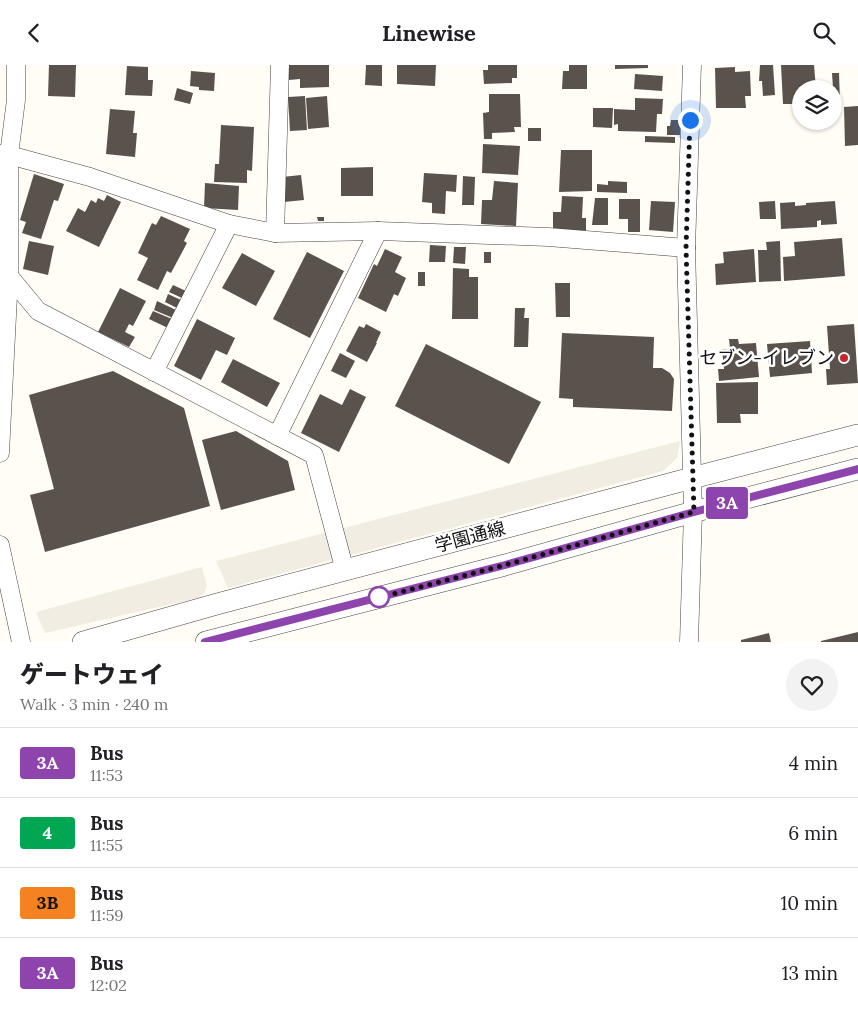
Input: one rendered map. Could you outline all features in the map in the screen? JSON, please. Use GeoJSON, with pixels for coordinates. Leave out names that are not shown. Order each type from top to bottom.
{"type":"FeatureCollection","features":[{"type":"Feature","properties":{"kind":"street"},"geometry":{"type":"LineString","coordinates":[[0,453],[4,297],[9,276],[4,154],[16,100],[16,65]]}},
{"type":"Feature","properties":{"kind":"street"},"geometry":{"type":"LineString","coordinates":[[275,233],[280,65]]}},
{"type":"Feature","properties":{"kind":"street"},"geometry":{"type":"LineString","coordinates":[[689,642],[694,512],[686,248],[692,65]]}},
{"type":"Feature","properties":{"kind":"street"},"geometry":{"type":"LineString","coordinates":[[4,154],[90,177],[229,224],[275,233],[378,231],[548,237],[686,248]]}},
{"type":"Feature","properties":{"kind":"street"},"geometry":{"type":"LineString","coordinates":[[154,372],[229,224]]}},
{"type":"Feature","properties":{"kind":"street"},"geometry":{"type":"LineString","coordinates":[[276,436],[378,231]]}},
{"type":"Feature","properties":{"kind":"street"},"geometry":{"type":"LineString","coordinates":[[9,276],[38,311],[314,455],[345,571]]}},
{"type":"Feature","properties":{"kind":"street","name":"学園通線"},"geometry":{"type":"LineString","coordinates":[[84,642],[692,477],[858,435]]}},
{"type":"Feature","properties":{"kind":"street","name":"学園通線"},"geometry":{"type":"LineString","coordinates":[[206,642],[505,565],[694,512],[858,469]]}},
{"type":"Feature","properties":{"kind":"street"},"geometry":{"type":"LineString","coordinates":[[0,545],[21,642]]}},
{"type":"Feature","properties":{"kind":"shaded area"},"geometry":{"type":"Polygon","coordinates":[[[680,441],[677,458],[663,471],[228,588],[216,561],[680,441]]]}},
{"type":"Feature","properties":{"kind":"shaded area"},"geometry":{"type":"Polygon","coordinates":[[[202,567],[207,586],[204,594],[198,598],[45,633],[36,612],[202,567]]]}},
{"type":"Feature","properties":{"kind":"building"},"geometry":{"type":"Polygon","coordinates":[[[49,65],[76,65],[75,97],[48,96],[49,65]]]}},
{"type":"Feature","properties":{"kind":"building"},"geometry":{"type":"Polygon","coordinates":[[[288,65],[329,65],[329,87],[300,88],[300,79],[289,80],[288,65]]]}},
{"type":"Feature","properties":{"kind":"building"},"geometry":{"type":"Polygon","coordinates":[[[366,65],[382,65],[382,86],[365,85],[366,65]]]}},
{"type":"Feature","properties":{"kind":"building"},"geometry":{"type":"Polygon","coordinates":[[[397,65],[436,65],[435,86],[397,84],[397,65]]]}},
{"type":"Feature","properties":{"kind":"building"},"geometry":{"type":"Polygon","coordinates":[[[488,65],[517,65],[517,78],[512,78],[512,83],[484,84],[483,70],[488,70],[488,65]]]}},
{"type":"Feature","properties":{"kind":"building"},"geometry":{"type":"Polygon","coordinates":[[[569,65],[587,65],[587,89],[562,89],[563,71],[569,71],[569,65]]]}},
{"type":"Feature","properties":{"kind":"building"},"geometry":{"type":"Polygon","coordinates":[[[615,65],[648,65],[648,68],[615,69],[615,65]]]}},
{"type":"Feature","properties":{"kind":"building"},"geometry":{"type":"Polygon","coordinates":[[[760,65],[773,65],[775,95],[763,96],[762,81],[759,81],[760,65]]]}},
{"type":"Feature","properties":{"kind":"building"},"geometry":{"type":"Polygon","coordinates":[[[781,65],[814,65],[815,80],[792,80],[792,104],[783,104],[781,65]]]}},
{"type":"Feature","properties":{"kind":"building"},"geometry":{"type":"Polygon","coordinates":[[[127,66],[148,67],[148,80],[153,80],[152,96],[125,95],[127,66]]]}},
{"type":"Feature","properties":{"kind":"building"},"geometry":{"type":"Polygon","coordinates":[[[735,67],[735,72],[750,71],[751,96],[745,96],[746,108],[716,108],[715,68],[735,67]]]}},
{"type":"Feature","properties":{"kind":"building"},"geometry":{"type":"Polygon","coordinates":[[[191,71],[215,73],[214,91],[199,90],[199,87],[190,86],[191,71]]]}},
{"type":"Feature","properties":{"kind":"building"},"geometry":{"type":"Polygon","coordinates":[[[832,73],[839,73],[839,80],[832,80],[832,73]]]}},
{"type":"Feature","properties":{"kind":"building"},"geometry":{"type":"Polygon","coordinates":[[[635,74],[663,76],[662,91],[634,89],[635,74]]]}},
{"type":"Feature","properties":{"kind":"building"},"geometry":{"type":"Polygon","coordinates":[[[177,88],[193,93],[190,104],[174,100],[177,88]]]}},
{"type":"Feature","properties":{"kind":"building"},"geometry":{"type":"Polygon","coordinates":[[[489,94],[520,94],[521,127],[514,127],[515,132],[492,133],[492,139],[484,139],[483,113],[489,112],[489,94]]]}},
{"type":"Feature","properties":{"kind":"building"},"geometry":{"type":"Polygon","coordinates":[[[305,96],[307,130],[290,131],[288,97],[305,96]]]}},
{"type":"Feature","properties":{"kind":"building"},"geometry":{"type":"Polygon","coordinates":[[[327,96],[329,127],[308,129],[306,98],[327,96]]]}},
{"type":"Feature","properties":{"kind":"building"},"geometry":{"type":"Polygon","coordinates":[[[635,98],[663,99],[662,114],[657,114],[656,132],[618,131],[618,124],[614,125],[614,109],[635,110],[635,98]]]}},
{"type":"Feature","properties":{"kind":"building"},"geometry":{"type":"Polygon","coordinates":[[[858,106],[858,145],[845,146],[844,107],[858,106]]]}},
{"type":"Feature","properties":{"kind":"building"},"geometry":{"type":"Polygon","coordinates":[[[593,108],[613,108],[612,128],[593,127],[593,108]]]}},
{"type":"Feature","properties":{"kind":"building"},"geometry":{"type":"Polygon","coordinates":[[[110,109],[135,111],[133,133],[137,133],[135,157],[106,154],[110,109]]]}},
{"type":"Feature","properties":{"kind":"building"},"geometry":{"type":"Polygon","coordinates":[[[671,120],[680,120],[680,135],[667,135],[667,126],[670,126],[671,120]]]}},
{"type":"Feature","properties":{"kind":"building"},"geometry":{"type":"Polygon","coordinates":[[[221,125],[254,127],[252,171],[247,170],[247,183],[214,182],[215,164],[219,164],[221,125]]]}},
{"type":"Feature","properties":{"kind":"building"},"geometry":{"type":"Polygon","coordinates":[[[528,128],[541,128],[541,141],[528,141],[528,128]]]}},
{"type":"Feature","properties":{"kind":"building"},"geometry":{"type":"Polygon","coordinates":[[[645,136],[675,137],[675,143],[645,142],[645,136]]]}},
{"type":"Feature","properties":{"kind":"building"},"geometry":{"type":"Polygon","coordinates":[[[483,144],[520,146],[518,175],[482,173],[483,144]]]}},
{"type":"Feature","properties":{"kind":"building"},"geometry":{"type":"Polygon","coordinates":[[[561,150],[592,150],[592,191],[559,192],[561,150]]]}},
{"type":"Feature","properties":{"kind":"building"},"geometry":{"type":"Polygon","coordinates":[[[373,167],[373,196],[341,196],[341,168],[373,167]]]}},
{"type":"Feature","properties":{"kind":"building"},"geometry":{"type":"Polygon","coordinates":[[[424,173],[457,175],[456,192],[446,191],[445,214],[432,213],[432,203],[422,202],[424,173]]]}},
{"type":"Feature","properties":{"kind":"building"},"geometry":{"type":"Polygon","coordinates":[[[34,174],[64,184],[58,201],[54,200],[41,239],[22,233],[26,222],[20,220],[34,174]]]}},
{"type":"Feature","properties":{"kind":"building"},"geometry":{"type":"Polygon","coordinates":[[[301,175],[304,200],[284,202],[282,177],[301,175]]]}},
{"type":"Feature","properties":{"kind":"building"},"geometry":{"type":"Polygon","coordinates":[[[463,176],[475,177],[474,205],[462,205],[463,176]]]}},
{"type":"Feature","properties":{"kind":"building"},"geometry":{"type":"Polygon","coordinates":[[[494,181],[518,183],[516,226],[481,224],[482,200],[492,200],[494,181]]]}},
{"type":"Feature","properties":{"kind":"building"},"geometry":{"type":"Polygon","coordinates":[[[608,181],[627,182],[627,193],[597,192],[597,184],[608,185],[608,181]]]}},
{"type":"Feature","properties":{"kind":"building"},"geometry":{"type":"Polygon","coordinates":[[[205,183],[239,186],[238,210],[204,208],[205,183]]]}},
{"type":"Feature","properties":{"kind":"building"},"geometry":{"type":"Polygon","coordinates":[[[107,195],[121,202],[99,247],[66,231],[78,208],[85,212],[91,200],[96,203],[98,198],[104,201],[107,195]]]}},
{"type":"Feature","properties":{"kind":"building"},"geometry":{"type":"Polygon","coordinates":[[[562,196],[583,197],[582,218],[586,218],[586,231],[553,230],[553,212],[561,212],[562,196]]]}},
{"type":"Feature","properties":{"kind":"building"},"geometry":{"type":"Polygon","coordinates":[[[595,198],[608,198],[608,225],[592,225],[595,198]]]}},
{"type":"Feature","properties":{"kind":"building"},"geometry":{"type":"Polygon","coordinates":[[[619,199],[640,199],[640,232],[628,232],[628,219],[619,219],[619,199]]]}},
{"type":"Feature","properties":{"kind":"building"},"geometry":{"type":"Polygon","coordinates":[[[651,201],[675,202],[673,232],[649,230],[651,201]]]}},
{"type":"Feature","properties":{"kind":"building"},"geometry":{"type":"Polygon","coordinates":[[[775,201],[776,219],[760,219],[759,202],[775,201]]]}},
{"type":"Feature","properties":{"kind":"building"},"geometry":{"type":"Polygon","coordinates":[[[835,201],[837,224],[821,225],[821,220],[817,221],[817,227],[781,229],[780,203],[795,202],[795,206],[806,205],[806,203],[835,201]]]}},
{"type":"Feature","properties":{"kind":"building"},"geometry":{"type":"Polygon","coordinates":[[[161,216],[190,229],[184,241],[187,243],[171,273],[167,271],[158,290],[137,280],[148,258],[138,253],[152,223],[156,225],[161,216]]]}},
{"type":"Feature","properties":{"kind":"building"},"geometry":{"type":"Polygon","coordinates":[[[317,217],[324,217],[324,221],[318,221],[317,217]]]}},
{"type":"Feature","properties":{"kind":"building"},"geometry":{"type":"Polygon","coordinates":[[[842,238],[845,276],[784,281],[783,257],[795,256],[794,242],[842,238]]]}},
{"type":"Feature","properties":{"kind":"building"},"geometry":{"type":"Polygon","coordinates":[[[29,241],[54,246],[48,275],[23,269],[29,241]]]}},
{"type":"Feature","properties":{"kind":"building"},"geometry":{"type":"Polygon","coordinates":[[[780,241],[781,281],[759,282],[758,250],[767,250],[766,242],[780,241]]]}},
{"type":"Feature","properties":{"kind":"building"},"geometry":{"type":"Polygon","coordinates":[[[430,245],[446,246],[445,262],[429,262],[430,245]]]}},
{"type":"Feature","properties":{"kind":"building"},"geometry":{"type":"Polygon","coordinates":[[[454,247],[466,247],[465,264],[453,263],[454,247]]]}},
{"type":"Feature","properties":{"kind":"building"},"geometry":{"type":"Polygon","coordinates":[[[385,249],[402,257],[395,272],[406,278],[398,296],[394,294],[386,312],[358,298],[374,264],[377,266],[385,249]]]}},
{"type":"Feature","properties":{"kind":"building"},"geometry":{"type":"Polygon","coordinates":[[[754,249],[756,282],[716,285],[715,264],[724,263],[723,252],[754,249]]]}},
{"type":"Feature","properties":{"kind":"building"},"geometry":{"type":"Polygon","coordinates":[[[307,252],[344,271],[310,338],[273,319],[307,252]]]}},
{"type":"Feature","properties":{"kind":"building"},"geometry":{"type":"Polygon","coordinates":[[[484,252],[491,252],[491,263],[484,263],[484,252]]]}},
{"type":"Feature","properties":{"kind":"building"},"geometry":{"type":"Polygon","coordinates":[[[242,253],[275,271],[256,306],[222,288],[242,253]]]}},
{"type":"Feature","properties":{"kind":"building"},"geometry":{"type":"Polygon","coordinates":[[[453,268],[469,269],[469,277],[478,277],[478,319],[452,319],[453,268]]]}},
{"type":"Feature","properties":{"kind":"building"},"geometry":{"type":"Polygon","coordinates":[[[418,272],[425,272],[425,286],[418,286],[418,272]]]}},
{"type":"Feature","properties":{"kind":"building"},"geometry":{"type":"Polygon","coordinates":[[[555,283],[570,283],[570,317],[556,317],[555,283]]]}},
{"type":"Feature","properties":{"kind":"building"},"geometry":{"type":"Polygon","coordinates":[[[173,285],[186,291],[182,298],[169,292],[173,285]]]}},
{"type":"Feature","properties":{"kind":"building"},"geometry":{"type":"Polygon","coordinates":[[[120,288],[146,301],[133,326],[129,324],[125,332],[135,337],[129,347],[98,332],[120,288]]]}},
{"type":"Feature","properties":{"kind":"building"},"geometry":{"type":"Polygon","coordinates":[[[168,294],[181,300],[177,308],[165,302],[168,294]]]}},
{"type":"Feature","properties":{"kind":"building"},"geometry":{"type":"Polygon","coordinates":[[[157,301],[176,310],[173,318],[154,310],[157,301]]]}},
{"type":"Feature","properties":{"kind":"building"},"geometry":{"type":"Polygon","coordinates":[[[515,308],[525,308],[524,318],[529,318],[528,347],[514,347],[515,308]]]}},
{"type":"Feature","properties":{"kind":"building"},"geometry":{"type":"Polygon","coordinates":[[[153,311],[172,319],[168,328],[149,319],[153,311]]]}},
{"type":"Feature","properties":{"kind":"building"},"geometry":{"type":"Polygon","coordinates":[[[197,319],[235,338],[227,355],[216,350],[201,380],[174,366],[197,319]]]}},
{"type":"Feature","properties":{"kind":"building"},"geometry":{"type":"Polygon","coordinates":[[[366,324],[381,332],[367,362],[346,351],[359,326],[364,328],[366,324]]]}},
{"type":"Feature","properties":{"kind":"building"},"geometry":{"type":"Polygon","coordinates":[[[854,324],[858,383],[827,385],[826,369],[830,369],[827,326],[854,324]]]}},
{"type":"Feature","properties":{"kind":"building"},"geometry":{"type":"Polygon","coordinates":[[[562,333],[654,337],[653,368],[662,368],[670,373],[674,379],[672,411],[573,407],[573,399],[559,398],[562,333]]]}},
{"type":"Feature","properties":{"kind":"building"},"geometry":{"type":"Polygon","coordinates":[[[729,339],[738,339],[739,344],[756,343],[759,377],[719,381],[718,369],[724,369],[722,349],[730,349],[729,339]]]}},
{"type":"Feature","properties":{"kind":"building"},"geometry":{"type":"Polygon","coordinates":[[[810,341],[812,373],[770,377],[767,344],[810,341]]]}},
{"type":"Feature","properties":{"kind":"building"},"geometry":{"type":"Polygon","coordinates":[[[426,344],[541,402],[509,464],[395,406],[426,344]]]}},
{"type":"Feature","properties":{"kind":"building"},"geometry":{"type":"Polygon","coordinates":[[[340,353],[355,361],[346,378],[331,371],[340,353]]]}},
{"type":"Feature","properties":{"kind":"building"},"geometry":{"type":"Polygon","coordinates":[[[233,359],[280,383],[267,407],[221,382],[233,359]]]}},
{"type":"Feature","properties":{"kind":"building"},"geometry":{"type":"Polygon","coordinates":[[[113,371],[184,408],[210,506],[45,552],[30,495],[54,489],[29,395],[113,371]]]}},
{"type":"Feature","properties":{"kind":"building"},"geometry":{"type":"Polygon","coordinates":[[[758,382],[758,414],[740,414],[741,423],[717,423],[716,383],[758,382]]]}},
{"type":"Feature","properties":{"kind":"building"},"geometry":{"type":"Polygon","coordinates":[[[350,389],[366,397],[339,452],[301,433],[320,394],[342,405],[350,389]]]}},
{"type":"Feature","properties":{"kind":"building"},"geometry":{"type":"Polygon","coordinates":[[[236,431],[288,461],[295,490],[221,510],[202,440],[236,431]]]}},
{"type":"Feature","properties":{"kind":"building"},"geometry":{"type":"Polygon","coordinates":[[[858,632],[858,642],[821,642],[821,641],[858,632]]]}},
{"type":"Feature","properties":{"kind":"building"},"geometry":{"type":"Polygon","coordinates":[[[769,633],[771,642],[741,642],[741,640],[769,633]]]}},
{"type":"Feature","properties":{"kind":"bus line","name":"3A"},"geometry":{"type":"LineString","coordinates":[[205,642],[505,565],[694,512],[858,469]]}},
{"type":"Feature","properties":{"kind":"place","name":"セブン-イレブン"},"geometry":{"type":"Point","coordinates":[844,358]}},
{"type":"Feature","properties":{"kind":"route"},"geometry":{"type":"LineString","coordinates":[[379,597],[374,599],[505,565],[694,512],[686,248],[690,120]]}}]}
